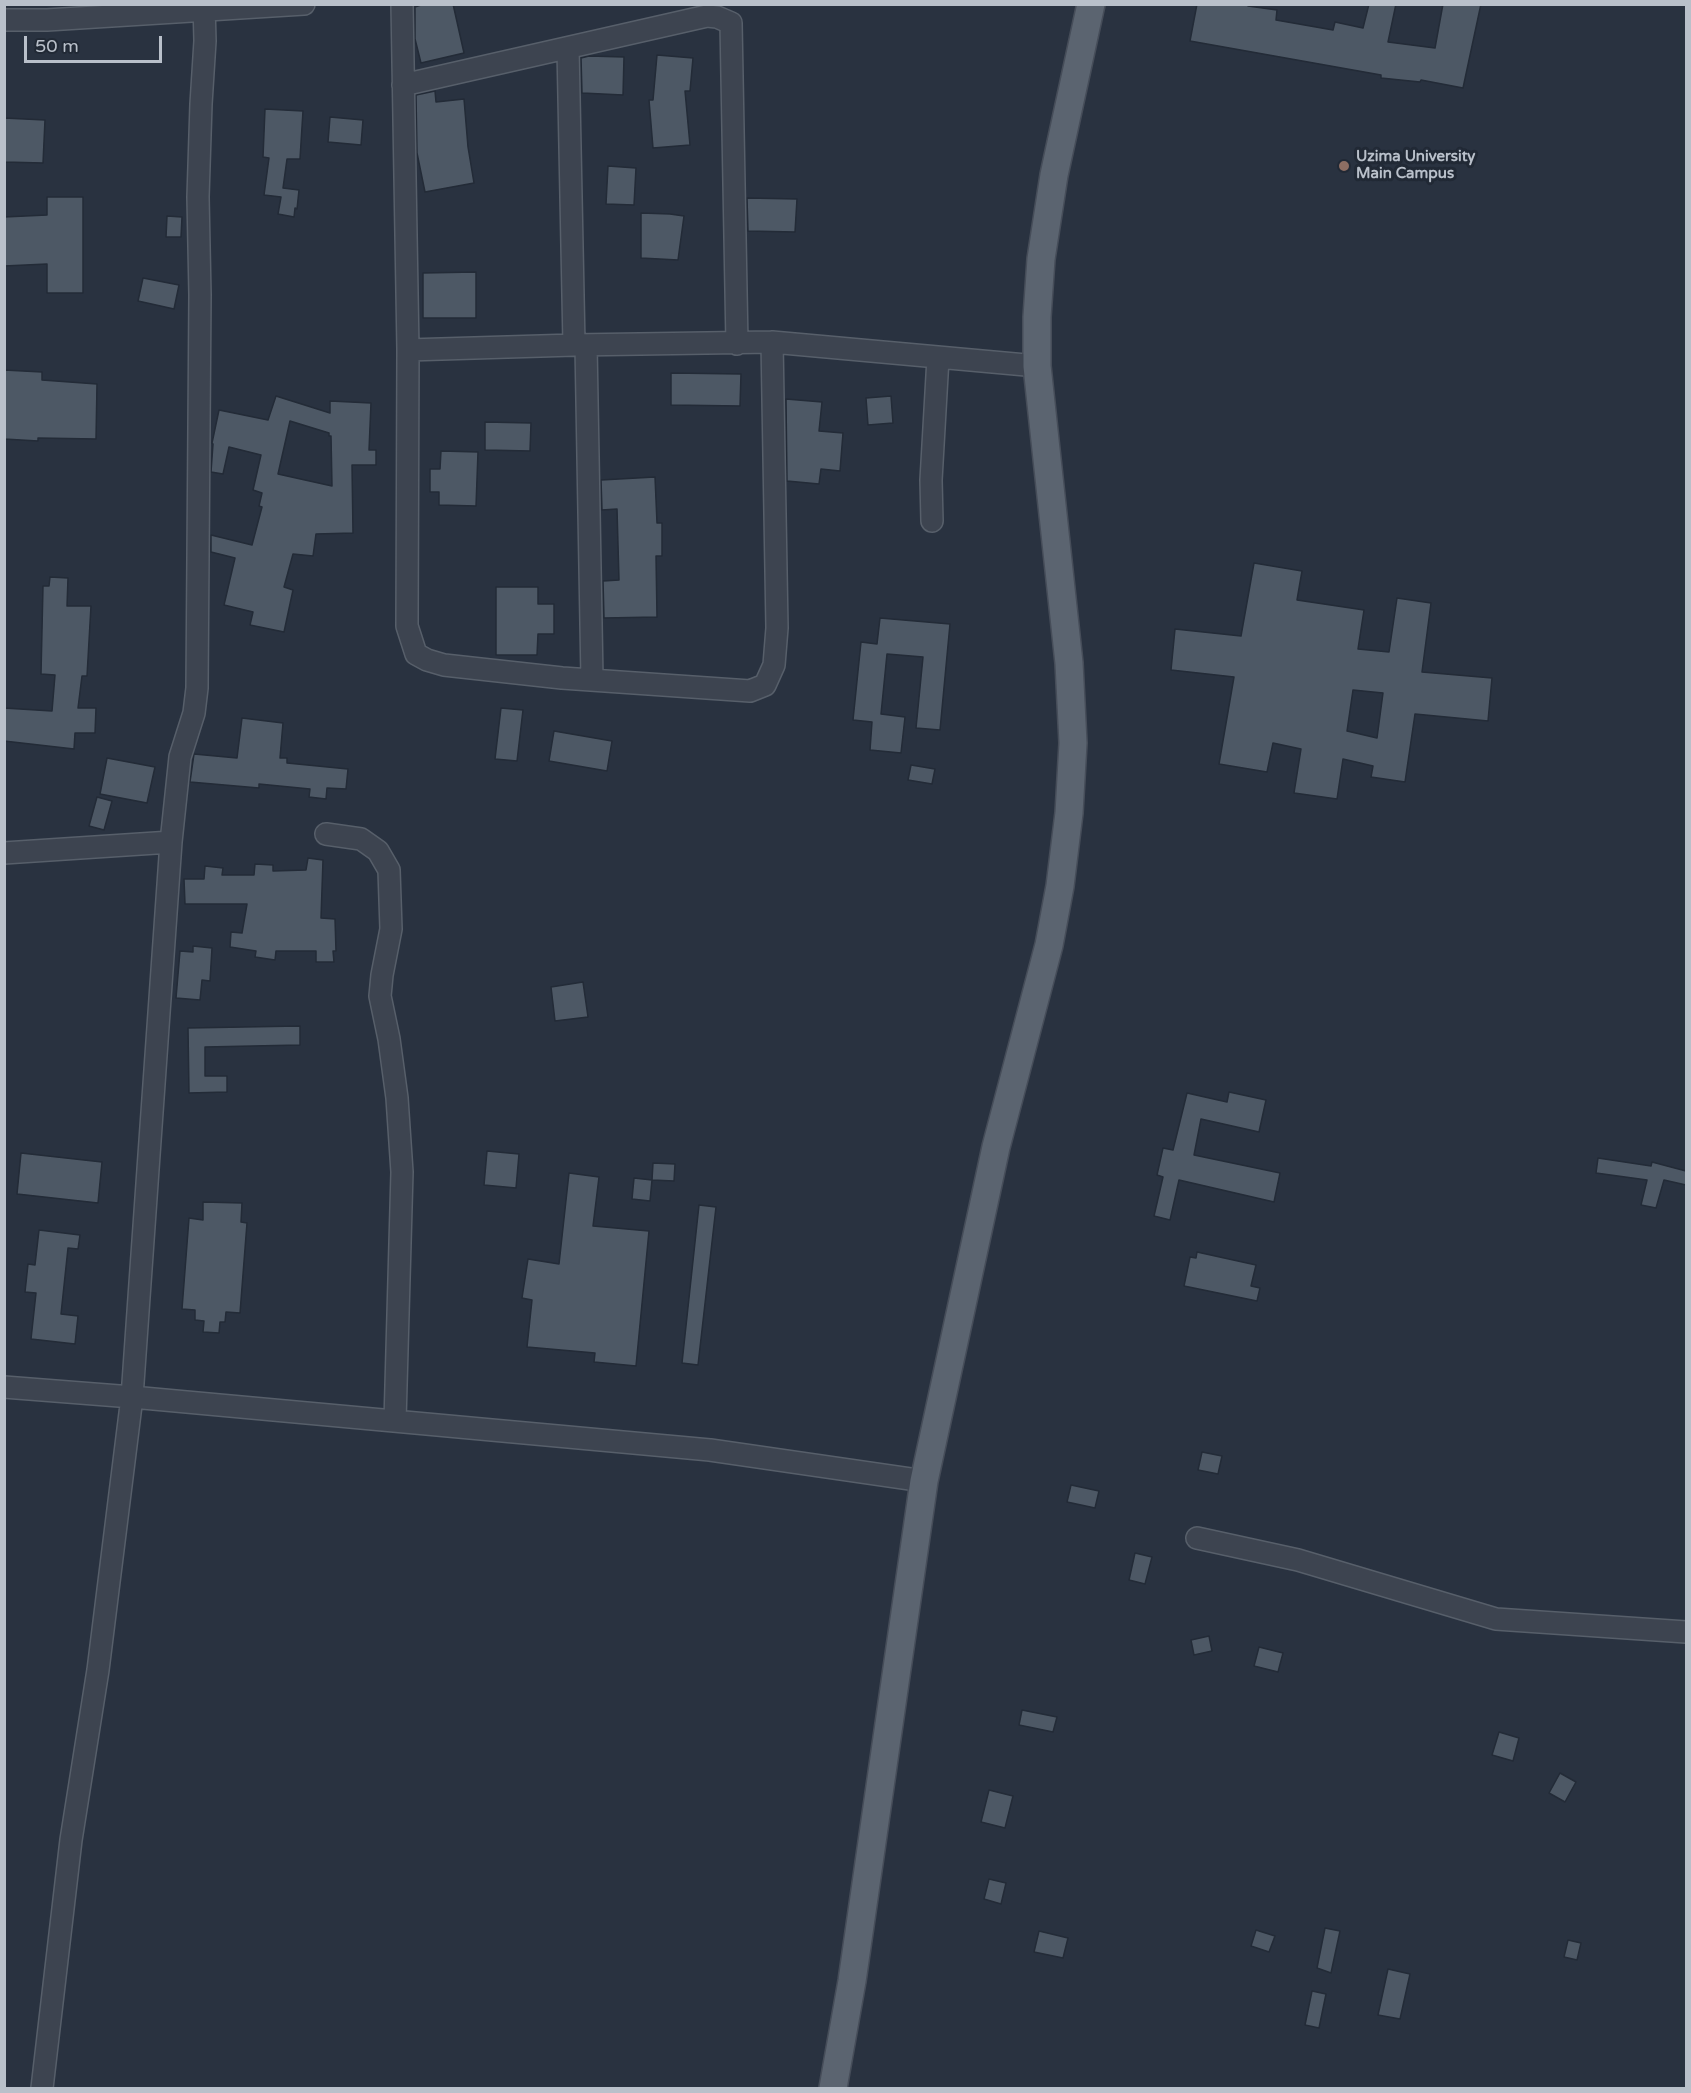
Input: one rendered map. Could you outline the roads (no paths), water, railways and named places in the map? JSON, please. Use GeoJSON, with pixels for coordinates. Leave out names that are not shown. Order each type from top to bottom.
{"type":"FeatureCollection","features":[{"type":"Feature","properties":{"kind":"main road"},"geometry":{"type":"LineString","coordinates":[[832,2088],[852,1981],[924,1481],[996,1147],[1049,945],[1060,886],[1069,813],[1073,743],[1069,663],[1037,366],[1037,317],[1041,259],[1054,175],[1091,4]]}},
{"type":"Feature","properties":{"kind":"street"},"geometry":{"type":"LineString","coordinates":[[4,20],[46,12],[304,4]]}},
{"type":"Feature","properties":{"kind":"street"},"geometry":{"type":"LineString","coordinates":[[402,4],[408,350],[407,626],[416,654],[444,665],[592,679],[750,691],[765,685],[774,665],[777,628],[772,342]]}},
{"type":"Feature","properties":{"kind":"street"},"geometry":{"type":"LineString","coordinates":[[42,2088],[71,1840],[98,1670],[132,1396],[171,842],[180,757],[193,720],[197,688],[200,483],[198,197],[206,41],[204,8]]}},
{"type":"Feature","properties":{"kind":"street"},"geometry":{"type":"LineString","coordinates":[[403,85],[707,16],[717,17],[731,23],[737,344]]}},
{"type":"Feature","properties":{"kind":"street"},"geometry":{"type":"LineString","coordinates":[[568,48],[592,679]]}},
{"type":"Feature","properties":{"kind":"street"},"geometry":{"type":"LineString","coordinates":[[408,350],[772,342],[1037,366]]}},
{"type":"Feature","properties":{"kind":"street"},"geometry":{"type":"LineString","coordinates":[[932,521],[931,470],[938,358]]}},
{"type":"Feature","properties":{"kind":"street"},"geometry":{"type":"LineString","coordinates":[[326,834],[361,839],[378,851],[389,870],[391,929],[380,996],[389,1039],[397,1098],[402,1172],[395,1421]]}},
{"type":"Feature","properties":{"kind":"street"},"geometry":{"type":"LineString","coordinates":[[4,853],[171,842]]}},
{"type":"Feature","properties":{"kind":"street"},"geometry":{"type":"LineString","coordinates":[[4,1387],[132,1396],[710,1450],[924,1481]]}},
{"type":"Feature","properties":{"kind":"street"},"geometry":{"type":"LineString","coordinates":[[1197,1538],[1298,1560],[1496,1619],[1686,1632]]}},
{"type":"Feature","properties":{"kind":"place","name":"Uzima University Main Campus"},"geometry":{"type":"Point","coordinates":[1344,166]}}]}
